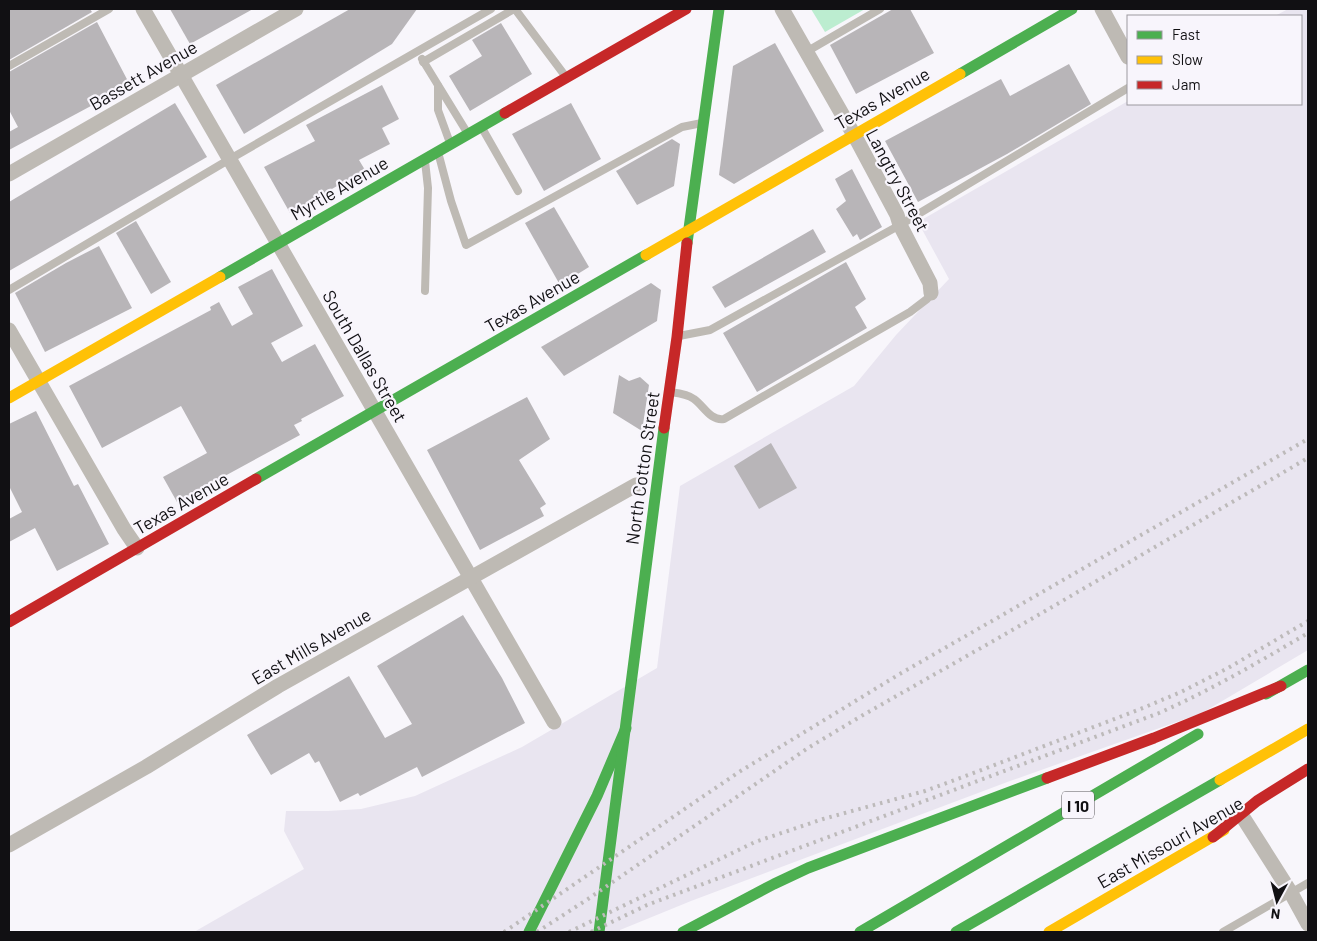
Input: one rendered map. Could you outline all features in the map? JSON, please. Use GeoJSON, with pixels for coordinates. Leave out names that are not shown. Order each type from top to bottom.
{"type":"FeatureCollection","features":[{"type":"Feature","properties":{"kind":"main road","name":"Myrtle Avenue"},"geometry":{"type":"LineString","coordinates":[[9,398],[686,9]]}},
{"type":"Feature","properties":{"kind":"main road","name":"North Cotton Street"},"geometry":{"type":"LineString","coordinates":[[599,932],[719,9]]}},
{"type":"Feature","properties":{"kind":"main road","name":"Texas Avenue"},"geometry":{"type":"LineString","coordinates":[[9,622],[1072,9]]}},
{"type":"Feature","properties":{"kind":"main road","name":"I 10"},"geometry":{"type":"LineString","coordinates":[[860,932],[1308,670]]}},
{"type":"Feature","properties":{"kind":"main road"},"geometry":{"type":"LineString","coordinates":[[683,932],[808,868],[1154,738],[1281,686]]}},
{"type":"Feature","properties":{"kind":"main road"},"geometry":{"type":"LineString","coordinates":[[529,932],[597,796],[626,728]]}},
{"type":"Feature","properties":{"kind":"main road"},"geometry":{"type":"LineString","coordinates":[[956,932],[1308,729]]}},
{"type":"Feature","properties":{"kind":"main road"},"geometry":{"type":"LineString","coordinates":[[1213,837],[1257,801],[1308,769]]}},
{"type":"Feature","properties":{"kind":"main road","name":"East Missouri Avenue"},"geometry":{"type":"LineString","coordinates":[[1049,932],[1308,781]]}},
{"type":"Feature","properties":{"kind":"street","name":"South Dallas Street"},"geometry":{"type":"LineString","coordinates":[[143,9],[554,722]]}},
{"type":"Feature","properties":{"kind":"street","name":"Bassett Avenue"},"geometry":{"type":"LineString","coordinates":[[9,174],[296,9]]}},
{"type":"Feature","properties":{"kind":"street","name":"Langtry Street"},"geometry":{"type":"LineString","coordinates":[[782,9],[897,215],[930,283],[931,292]]}},
{"type":"Feature","properties":{"kind":"street"},"geometry":{"type":"LineString","coordinates":[[1102,9],[1127,55]]}},
{"type":"Feature","properties":{"kind":"street"},"geometry":{"type":"LineString","coordinates":[[9,330],[137,548]]}},
{"type":"Feature","properties":{"kind":"street","name":"East Mills Avenue"},"geometry":{"type":"LineString","coordinates":[[9,844],[146,767],[278,686],[636,485]]}},
{"type":"Feature","properties":{"kind":"street"},"geometry":{"type":"LineString","coordinates":[[1244,819],[1291,893],[1308,924]]}},
{"type":"Feature","properties":{"kind":"lane"},"geometry":{"type":"LineString","coordinates":[[9,66],[109,9]]}},
{"type":"Feature","properties":{"kind":"lane"},"geometry":{"type":"LineString","coordinates":[[9,290],[230,159],[491,9]]}},
{"type":"Feature","properties":{"kind":"lane"},"geometry":{"type":"LineString","coordinates":[[423,62],[515,9],[566,77]]}},
{"type":"Feature","properties":{"kind":"lane"},"geometry":{"type":"LineString","coordinates":[[806,52],[880,9]]}},
{"type":"Feature","properties":{"kind":"lane"},"geometry":{"type":"LineString","coordinates":[[417,51],[468,134]]}},
{"type":"Feature","properties":{"kind":"lane"},"geometry":{"type":"LineString","coordinates":[[438,86],[438,110],[450,143]]}},
{"type":"Feature","properties":{"kind":"lane"},"geometry":{"type":"LineString","coordinates":[[677,337],[710,330],[900,224],[1127,89]]}},
{"type":"Feature","properties":{"kind":"lane"},"geometry":{"type":"LineString","coordinates":[[438,151],[451,201],[466,245],[682,126],[704,123]]}},
{"type":"Feature","properties":{"kind":"lane"},"geometry":{"type":"LineString","coordinates":[[481,126],[518,191]]}},
{"type":"Feature","properties":{"kind":"lane"},"geometry":{"type":"LineString","coordinates":[[424,159],[428,188],[425,291]]}},
{"type":"Feature","properties":{"kind":"lane"},"geometry":{"type":"LineString","coordinates":[[670,392],[694,398],[712,417],[718,420],[724,419],[910,312],[926,299],[931,292]]}},
{"type":"Feature","properties":{"kind":"lane"},"geometry":{"type":"LineString","coordinates":[[1223,932],[1308,883]]}},
{"type":"Feature","properties":{"kind":"shaded area"},"geometry":{"type":"Polygon","coordinates":[[[1288,9],[1308,9],[1308,650],[1202,713],[1010,781],[691,901],[620,930],[620,932],[194,932],[304,869],[284,831],[286,811],[361,809],[415,796],[522,747],[657,668],[680,486],[854,386],[896,335],[949,279],[918,222],[1127,102],[1127,105],[1302,105],[1302,15],[1277,15],[1288,9]]]}},
{"type":"Feature","properties":{"kind":"green space"},"geometry":{"type":"Polygon","coordinates":[[[811,9],[865,9],[825,32],[811,9]]]}},
{"type":"Feature","properties":{"kind":"building"},"geometry":{"type":"Polygon","coordinates":[[[9,9],[90,9],[92,12],[9,60],[9,9]]]}},
{"type":"Feature","properties":{"kind":"building"},"geometry":{"type":"Polygon","coordinates":[[[170,9],[253,9],[190,44],[170,9]]]}},
{"type":"Feature","properties":{"kind":"building"},"geometry":{"type":"Polygon","coordinates":[[[350,9],[417,9],[392,44],[244,134],[216,85],[350,9]]]}},
{"type":"Feature","properties":{"kind":"building"},"geometry":{"type":"Polygon","coordinates":[[[893,9],[910,9],[934,53],[856,94],[830,45],[893,9]]]}},
{"type":"Feature","properties":{"kind":"building"},"geometry":{"type":"Polygon","coordinates":[[[97,22],[130,85],[9,150],[9,132],[18,127],[9,110],[9,72],[97,22]]]}},
{"type":"Feature","properties":{"kind":"building"},"geometry":{"type":"Polygon","coordinates":[[[501,23],[532,74],[470,111],[449,76],[482,56],[472,40],[501,23]]]}},
{"type":"Feature","properties":{"kind":"building"},"geometry":{"type":"Polygon","coordinates":[[[775,43],[824,131],[734,184],[719,175],[733,66],[775,43]]]}},
{"type":"Feature","properties":{"kind":"building"},"geometry":{"type":"Polygon","coordinates":[[[1069,64],[1091,104],[1007,154],[918,202],[885,141],[1001,79],[1010,96],[1069,64]]]}},
{"type":"Feature","properties":{"kind":"building"},"geometry":{"type":"Polygon","coordinates":[[[382,85],[399,119],[382,128],[390,144],[359,160],[365,170],[290,213],[264,167],[315,141],[306,125],[382,85]]]}},
{"type":"Feature","properties":{"kind":"building"},"geometry":{"type":"Polygon","coordinates":[[[175,103],[207,157],[9,271],[9,202],[175,103]]]}},
{"type":"Feature","properties":{"kind":"building"},"geometry":{"type":"Polygon","coordinates":[[[571,103],[601,159],[544,191],[512,134],[571,103]]]}},
{"type":"Feature","properties":{"kind":"building"},"geometry":{"type":"Polygon","coordinates":[[[672,139],[680,144],[674,186],[637,205],[616,171],[672,139]]]}},
{"type":"Feature","properties":{"kind":"building"},"geometry":{"type":"Polygon","coordinates":[[[852,169],[882,227],[860,240],[857,234],[853,237],[836,209],[846,201],[835,179],[852,169]]]}},
{"type":"Feature","properties":{"kind":"building"},"geometry":{"type":"Polygon","coordinates":[[[554,207],[589,267],[560,285],[525,223],[554,207]]]}},
{"type":"Feature","properties":{"kind":"building"},"geometry":{"type":"Polygon","coordinates":[[[136,221],[171,282],[151,294],[116,233],[136,221]]]}},
{"type":"Feature","properties":{"kind":"building"},"geometry":{"type":"Polygon","coordinates":[[[813,229],[826,252],[725,308],[712,287],[813,229]]]}},
{"type":"Feature","properties":{"kind":"building"},"geometry":{"type":"Polygon","coordinates":[[[99,246],[132,308],[45,352],[15,293],[99,246]]]}},
{"type":"Feature","properties":{"kind":"building"},"geometry":{"type":"Polygon","coordinates":[[[846,262],[866,299],[855,307],[867,328],[757,392],[723,333],[846,262]]]}},
{"type":"Feature","properties":{"kind":"building"},"geometry":{"type":"Polygon","coordinates":[[[272,269],[303,326],[271,343],[282,362],[315,344],[344,396],[301,419],[302,421],[294,425],[300,435],[177,502],[163,477],[207,453],[181,406],[102,448],[69,386],[211,310],[210,307],[219,302],[232,326],[253,314],[238,287],[272,269]]]}},
{"type":"Feature","properties":{"kind":"building"},"geometry":{"type":"Polygon","coordinates":[[[651,283],[661,290],[657,321],[564,376],[541,347],[651,283]]]}},
{"type":"Feature","properties":{"kind":"building"},"geometry":{"type":"Polygon","coordinates":[[[619,375],[629,381],[640,377],[649,385],[642,431],[613,413],[619,375]]]}},
{"type":"Feature","properties":{"kind":"building"},"geometry":{"type":"Polygon","coordinates":[[[527,397],[550,439],[519,460],[546,504],[540,508],[544,516],[480,550],[427,450],[527,397]]]}},
{"type":"Feature","properties":{"kind":"building"},"geometry":{"type":"Polygon","coordinates":[[[36,411],[74,486],[78,484],[109,544],[57,571],[35,528],[9,542],[9,519],[22,512],[9,486],[9,424],[36,411]]]}},
{"type":"Feature","properties":{"kind":"building"},"geometry":{"type":"Polygon","coordinates":[[[771,443],[797,488],[759,509],[734,466],[771,443]]]}},
{"type":"Feature","properties":{"kind":"building"},"geometry":{"type":"Polygon","coordinates":[[[463,615],[502,678],[525,723],[422,777],[417,767],[360,796],[358,793],[340,802],[319,761],[315,763],[309,753],[271,775],[247,735],[349,676],[385,738],[412,724],[377,666],[463,615]]]}},
{"type":"Feature","properties":{"kind":"railway"},"geometry":{"type":"LineString","coordinates":[[504,932],[739,772],[898,675],[1308,439]]}},
{"type":"Feature","properties":{"kind":"railway"},"geometry":{"type":"LineString","coordinates":[[537,932],[808,748],[1308,458]]}},
{"type":"Feature","properties":{"kind":"railway"},"geometry":{"type":"LineString","coordinates":[[569,932],[755,842],[823,819],[925,791],[1181,692],[1228,668],[1308,621]]}},
{"type":"Feature","properties":{"kind":"railway"},"geometry":{"type":"LineString","coordinates":[[591,932],[647,905],[1159,713],[1216,685],[1308,633]]}},
{"type":"Feature","properties":{"kind":"traffic: fast"},"geometry":{"type":"LineString","coordinates":[[687,243],[719,9]]}},
{"type":"Feature","properties":{"kind":"traffic: fast"},"geometry":{"type":"LineString","coordinates":[[960,74],[1072,9]]}},
{"type":"Feature","properties":{"kind":"traffic: fast"},"geometry":{"type":"LineString","coordinates":[[220,277],[505,113]]}},
{"type":"Feature","properties":{"kind":"traffic: fast"},"geometry":{"type":"LineString","coordinates":[[256,479],[646,255]]}},
{"type":"Feature","properties":{"kind":"traffic: fast"},"geometry":{"type":"LineString","coordinates":[[599,932],[664,428]]}},
{"type":"Feature","properties":{"kind":"traffic: fast"},"geometry":{"type":"LineString","coordinates":[[1266,694],[1308,670]]}},
{"type":"Feature","properties":{"kind":"traffic: fast"},"geometry":{"type":"LineString","coordinates":[[529,932],[597,796],[626,728]]}},
{"type":"Feature","properties":{"kind":"traffic: fast"},"geometry":{"type":"LineString","coordinates":[[860,932],[1198,734]]}},
{"type":"Feature","properties":{"kind":"traffic: fast"},"geometry":{"type":"LineString","coordinates":[[683,932],[808,868],[1047,778]]}},
{"type":"Feature","properties":{"kind":"traffic: fast"},"geometry":{"type":"LineString","coordinates":[[956,932],[1220,780]]}},
{"type":"Feature","properties":{"kind":"traffic: slow"},"geometry":{"type":"LineString","coordinates":[[646,255],[960,74]]}},
{"type":"Feature","properties":{"kind":"traffic: slow"},"geometry":{"type":"LineString","coordinates":[[9,398],[220,277]]}},
{"type":"Feature","properties":{"kind":"traffic: slow"},"geometry":{"type":"LineString","coordinates":[[1220,780],[1308,729]]}},
{"type":"Feature","properties":{"kind":"traffic: slow"},"geometry":{"type":"LineString","coordinates":[[1049,932],[1224,830]]}},
{"type":"Feature","properties":{"kind":"traffic: jam"},"geometry":{"type":"LineString","coordinates":[[505,113],[686,9]]}},
{"type":"Feature","properties":{"kind":"traffic: jam"},"geometry":{"type":"LineString","coordinates":[[664,428],[677,337],[687,243]]}},
{"type":"Feature","properties":{"kind":"traffic: jam"},"geometry":{"type":"LineString","coordinates":[[9,622],[256,479]]}},
{"type":"Feature","properties":{"kind":"traffic: jam"},"geometry":{"type":"LineString","coordinates":[[1047,778],[1154,738],[1281,686]]}},
{"type":"Feature","properties":{"kind":"traffic: jam"},"geometry":{"type":"LineString","coordinates":[[1213,837],[1257,801],[1308,769]]}}]}
